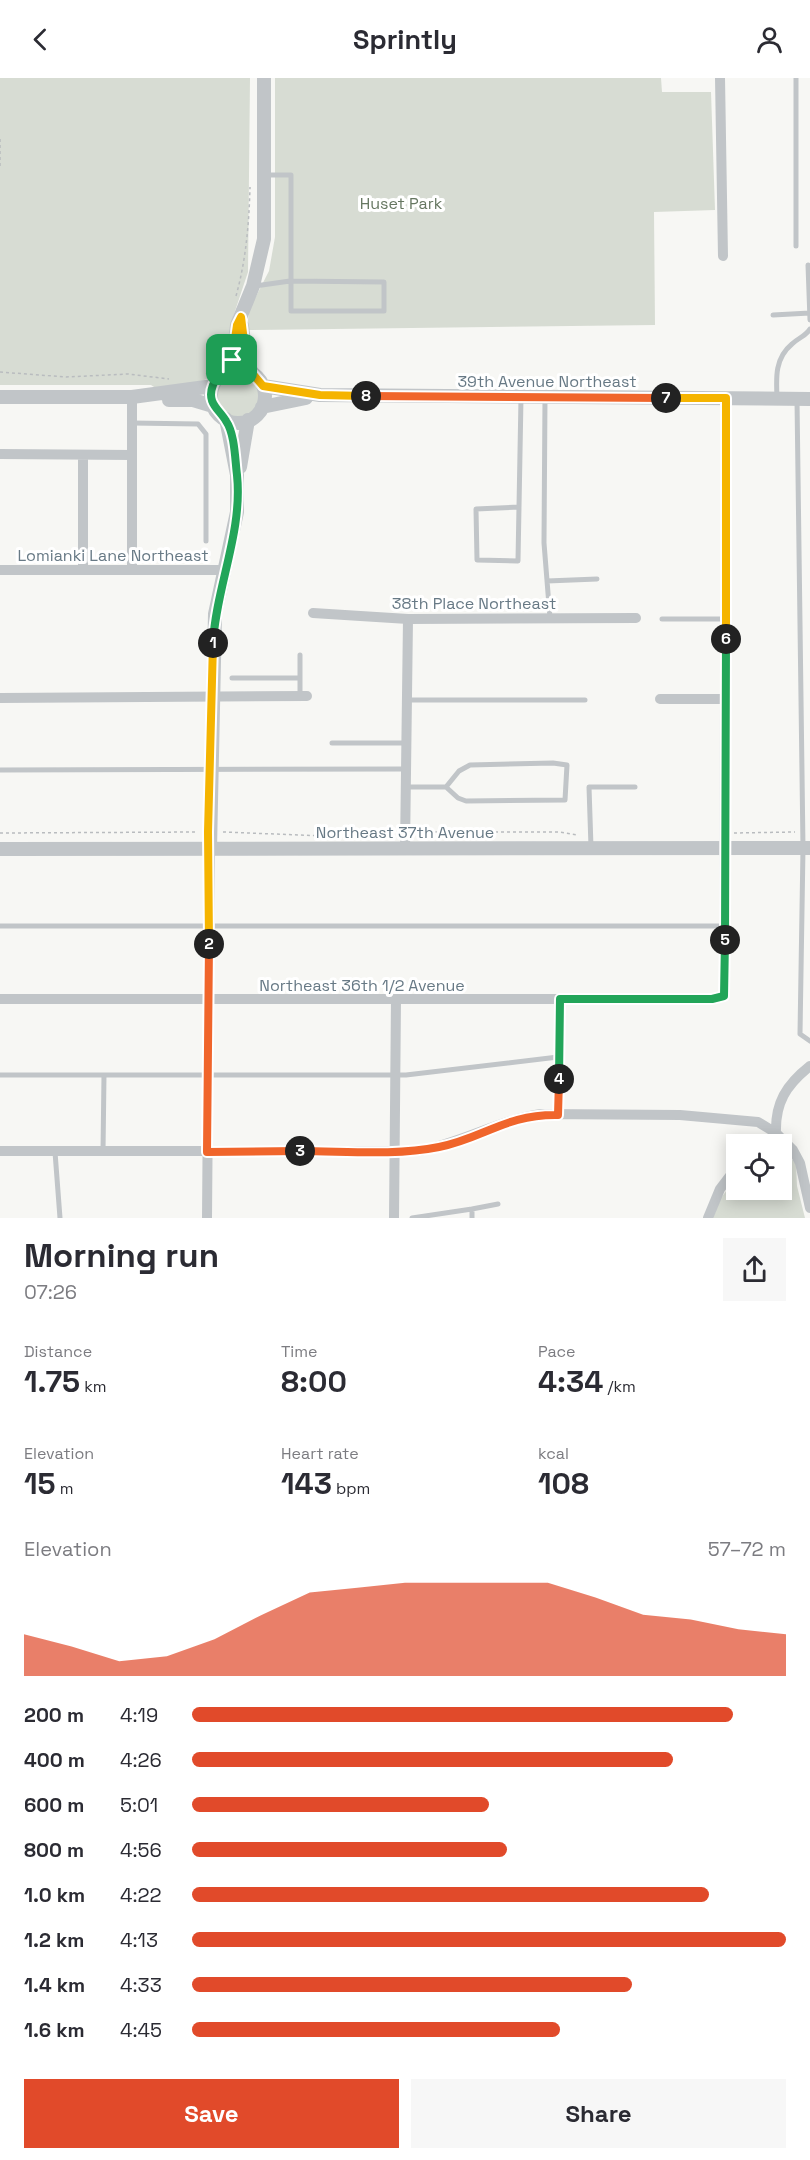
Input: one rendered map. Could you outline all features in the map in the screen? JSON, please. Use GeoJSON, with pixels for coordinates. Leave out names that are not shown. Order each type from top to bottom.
{"type":"FeatureCollection","features":[{"type":"Feature","properties":{"kind":"street"},"geometry":{"type":"LineString","coordinates":[[213,406],[213,386],[221,369],[237,312],[253,286],[264,239],[264,78]]}},
{"type":"Feature","properties":{"kind":"street"},"geometry":{"type":"LineString","coordinates":[[720,78],[723,256]]}},
{"type":"Feature","properties":{"kind":"street"},"geometry":{"type":"LineString","coordinates":[[226,420],[235,422],[248,420],[262,407],[263,386],[252,373],[246,358],[237,312]]}},
{"type":"Feature","properties":{"kind":"street"},"geometry":{"type":"LineString","coordinates":[[221,369],[244,370],[252,373]]}},
{"type":"Feature","properties":{"kind":"street"},"geometry":{"type":"LineString","coordinates":[[139,396],[213,386]]}},
{"type":"Feature","properties":{"kind":"street","name":"39th Avenue Northeast"},"geometry":{"type":"LineString","coordinates":[[263,386],[320,395],[803,399]]}},
{"type":"Feature","properties":{"kind":"street","name":"39th Avenue Northeast"},"geometry":{"type":"LineString","coordinates":[[262,407],[320,395]]}},
{"type":"Feature","properties":{"kind":"street"},"geometry":{"type":"LineString","coordinates":[[132,570],[132,423],[139,396]]}},
{"type":"Feature","properties":{"kind":"street"},"geometry":{"type":"LineString","coordinates":[[0,397],[139,396],[193,400],[213,406],[226,420],[237,475],[237,512],[215,614],[211,697],[207,1218]]}},
{"type":"Feature","properties":{"kind":"street"},"geometry":{"type":"LineString","coordinates":[[725,926],[726,398]]}},
{"type":"Feature","properties":{"kind":"street"},"geometry":{"type":"LineString","coordinates":[[237,475],[248,420]]}},
{"type":"Feature","properties":{"kind":"street"},"geometry":{"type":"LineString","coordinates":[[0,454],[132,454]]}},
{"type":"Feature","properties":{"kind":"street"},"geometry":{"type":"LineString","coordinates":[[83,454],[83,570]]}},
{"type":"Feature","properties":{"kind":"street","name":"Lomianki Lane Northeast"},"geometry":{"type":"LineString","coordinates":[[0,570],[225,570]]}},
{"type":"Feature","properties":{"kind":"street","name":"38th Place Northeast"},"geometry":{"type":"LineString","coordinates":[[313,613],[408,619],[636,618]]}},
{"type":"Feature","properties":{"kind":"street"},"geometry":{"type":"LineString","coordinates":[[405,849],[408,619]]}},
{"type":"Feature","properties":{"kind":"street"},"geometry":{"type":"LineString","coordinates":[[0,698],[304,696]]}},
{"type":"Feature","properties":{"kind":"street"},"geometry":{"type":"LineString","coordinates":[[660,699],[725,699]]}},
{"type":"Feature","properties":{"kind":"street","name":"Northeast 37th Avenue"},"geometry":{"type":"LineString","coordinates":[[0,849],[405,849],[590,843],[725,848],[807,848]]}},
{"type":"Feature","properties":{"kind":"street","name":"Northeast 36th 1/2 Avenue"},"geometry":{"type":"LineString","coordinates":[[0,999],[712,999],[724,996],[725,926]]}},
{"type":"Feature","properties":{"kind":"street"},"geometry":{"type":"LineString","coordinates":[[394,1218],[396,999]]}},
{"type":"Feature","properties":{"kind":"street"},"geometry":{"type":"LineString","coordinates":[[558,1115],[560,999]]}},
{"type":"Feature","properties":{"kind":"street"},"geometry":{"type":"LineString","coordinates":[[776,1133],[778,1104],[785,1090],[810,1066]]}},
{"type":"Feature","properties":{"kind":"street"},"geometry":{"type":"LineString","coordinates":[[0,1151],[419,1151],[442,1147],[522,1117],[680,1115],[758,1122],[776,1133],[793,1150],[800,1163],[810,1208]]}},
{"type":"Feature","properties":{"kind":"street"},"geometry":{"type":"LineString","coordinates":[[708,1218],[720,1189],[726,1181]]}},
{"type":"Feature","properties":{"kind":"lane"},"geometry":{"type":"LineString","coordinates":[[796,78],[796,246]]}},
{"type":"Feature","properties":{"kind":"lane"},"geometry":{"type":"LineString","coordinates":[[253,286],[290,281],[384,282],[384,311],[291,311],[290,281],[291,175],[265,175]]}},
{"type":"Feature","properties":{"kind":"lane"},"geometry":{"type":"LineString","coordinates":[[808,265],[810,320]]}},
{"type":"Feature","properties":{"kind":"lane"},"geometry":{"type":"LineString","coordinates":[[773,315],[810,314]]}},
{"type":"Feature","properties":{"kind":"lane"},"geometry":{"type":"LineString","coordinates":[[777,399],[776,374],[780,359],[784,351],[810,329]]}},
{"type":"Feature","properties":{"kind":"lane"},"geometry":{"type":"LineString","coordinates":[[519,507],[476,509],[477,560],[518,561],[519,507],[521,398]]}},
{"type":"Feature","properties":{"kind":"lane"},"geometry":{"type":"LineString","coordinates":[[545,398],[547,581],[550,618]]}},
{"type":"Feature","properties":{"kind":"lane"},"geometry":{"type":"LineString","coordinates":[[803,399],[801,832],[807,848],[800,1034],[810,1041]]}},
{"type":"Feature","properties":{"kind":"lane"},"geometry":{"type":"LineString","coordinates":[[132,423],[198,424],[206,434],[206,541]]}},
{"type":"Feature","properties":{"kind":"lane"},"geometry":{"type":"LineString","coordinates":[[547,581],[597,579]]}},
{"type":"Feature","properties":{"kind":"lane"},"geometry":{"type":"LineString","coordinates":[[662,619],[726,619]]}},
{"type":"Feature","properties":{"kind":"lane"},"geometry":{"type":"LineString","coordinates":[[300,655],[300,678],[304,696]]}},
{"type":"Feature","properties":{"kind":"lane"},"geometry":{"type":"LineString","coordinates":[[232,678],[300,678]]}},
{"type":"Feature","properties":{"kind":"lane"},"geometry":{"type":"LineString","coordinates":[[406,699],[585,700]]}},
{"type":"Feature","properties":{"kind":"lane"},"geometry":{"type":"LineString","coordinates":[[332,743],[406,743]]}},
{"type":"Feature","properties":{"kind":"lane"},"geometry":{"type":"LineString","coordinates":[[406,787],[446,787],[458,798],[466,801],[565,800],[567,765],[553,763],[470,765],[459,771],[446,787]]}},
{"type":"Feature","properties":{"kind":"lane"},"geometry":{"type":"LineString","coordinates":[[0,770],[406,769]]}},
{"type":"Feature","properties":{"kind":"lane"},"geometry":{"type":"LineString","coordinates":[[590,843],[590,787],[635,787]]}},
{"type":"Feature","properties":{"kind":"lane"},"geometry":{"type":"LineString","coordinates":[[0,926],[725,926]]}},
{"type":"Feature","properties":{"kind":"lane"},"geometry":{"type":"LineString","coordinates":[[0,1075],[396,1075],[560,1057]]}},
{"type":"Feature","properties":{"kind":"lane"},"geometry":{"type":"LineString","coordinates":[[103,1152],[104,1075]]}},
{"type":"Feature","properties":{"kind":"lane"},"geometry":{"type":"LineString","coordinates":[[55,1152],[60,1218]]}},
{"type":"Feature","properties":{"kind":"lane"},"geometry":{"type":"LineString","coordinates":[[412,1218],[498,1204]]}},
{"type":"Feature","properties":{"kind":"lane"},"geometry":{"type":"LineString","coordinates":[[472,1209],[472,1218]]}},
{"type":"Feature","properties":{"kind":"path"},"geometry":{"type":"LineString","coordinates":[[0,140],[0,166]]}},
{"type":"Feature","properties":{"kind":"path"},"geometry":{"type":"LineString","coordinates":[[237,312],[250,187]]}},
{"type":"Feature","properties":{"kind":"path"},"geometry":{"type":"LineString","coordinates":[[199,378],[221,369]]}},
{"type":"Feature","properties":{"kind":"path"},"geometry":{"type":"LineString","coordinates":[[0,372],[66,377],[128,374],[171,380]]}},
{"type":"Feature","properties":{"kind":"path"},"geometry":{"type":"LineString","coordinates":[[0,833],[197,832]]}},
{"type":"Feature","properties":{"kind":"path"},"geometry":{"type":"LineString","coordinates":[[219,832],[312,833],[328,836]]}},
{"type":"Feature","properties":{"kind":"path"},"geometry":{"type":"LineString","coordinates":[[416,832],[559,832],[590,843]]}},
{"type":"Feature","properties":{"kind":"path"},"geometry":{"type":"LineString","coordinates":[[733,833],[801,832]]}},
{"type":"Feature","properties":{"kind":"path"},"geometry":{"type":"LineString","coordinates":[[358,836],[396,834]]}},
{"type":"Feature","properties":{"kind":"green space"},"geometry":{"type":"Polygon","coordinates":[[[0,78],[250,78],[248,272],[232,320],[230,353],[223,370],[197,384],[157,389],[151,385],[0,385],[0,78]]]}},
{"type":"Feature","properties":{"kind":"green space","name":"Huset Park"},"geometry":{"type":"Polygon","coordinates":[[[275,78],[661,78],[662,92],[711,92],[715,210],[654,212],[655,325],[247,330],[249,310],[269,271],[275,237],[275,78]]]}},
{"type":"Feature","properties":{"kind":"green space"},"geometry":{"type":"Polygon","coordinates":[[[239,374],[254,381],[261,396],[254,411],[239,418],[224,411],[217,396],[224,381],[239,374]]]}},
{"type":"Feature","properties":{"kind":"green space"},"geometry":{"type":"Polygon","coordinates":[[[792,1159],[796,1164],[797,1186],[805,1218],[713,1218],[726,1191],[726,1200],[792,1200],[792,1159]]]}},
{"type":"Feature","properties":{"kind":"route"},"geometry":{"type":"LineString","coordinates":[[241,317],[246,358],[252,373],[263,386],[274,390],[320,395],[726,398],[724,996],[712,999],[560,999],[558,1115],[542,1114],[522,1117],[442,1147],[419,1151],[207,1152],[210,861],[208,832],[211,697],[215,614],[237,512],[237,475],[232,441],[226,420],[213,406],[211,392],[216,380],[226,371],[232,360],[235,333],[241,317]]}}]}
